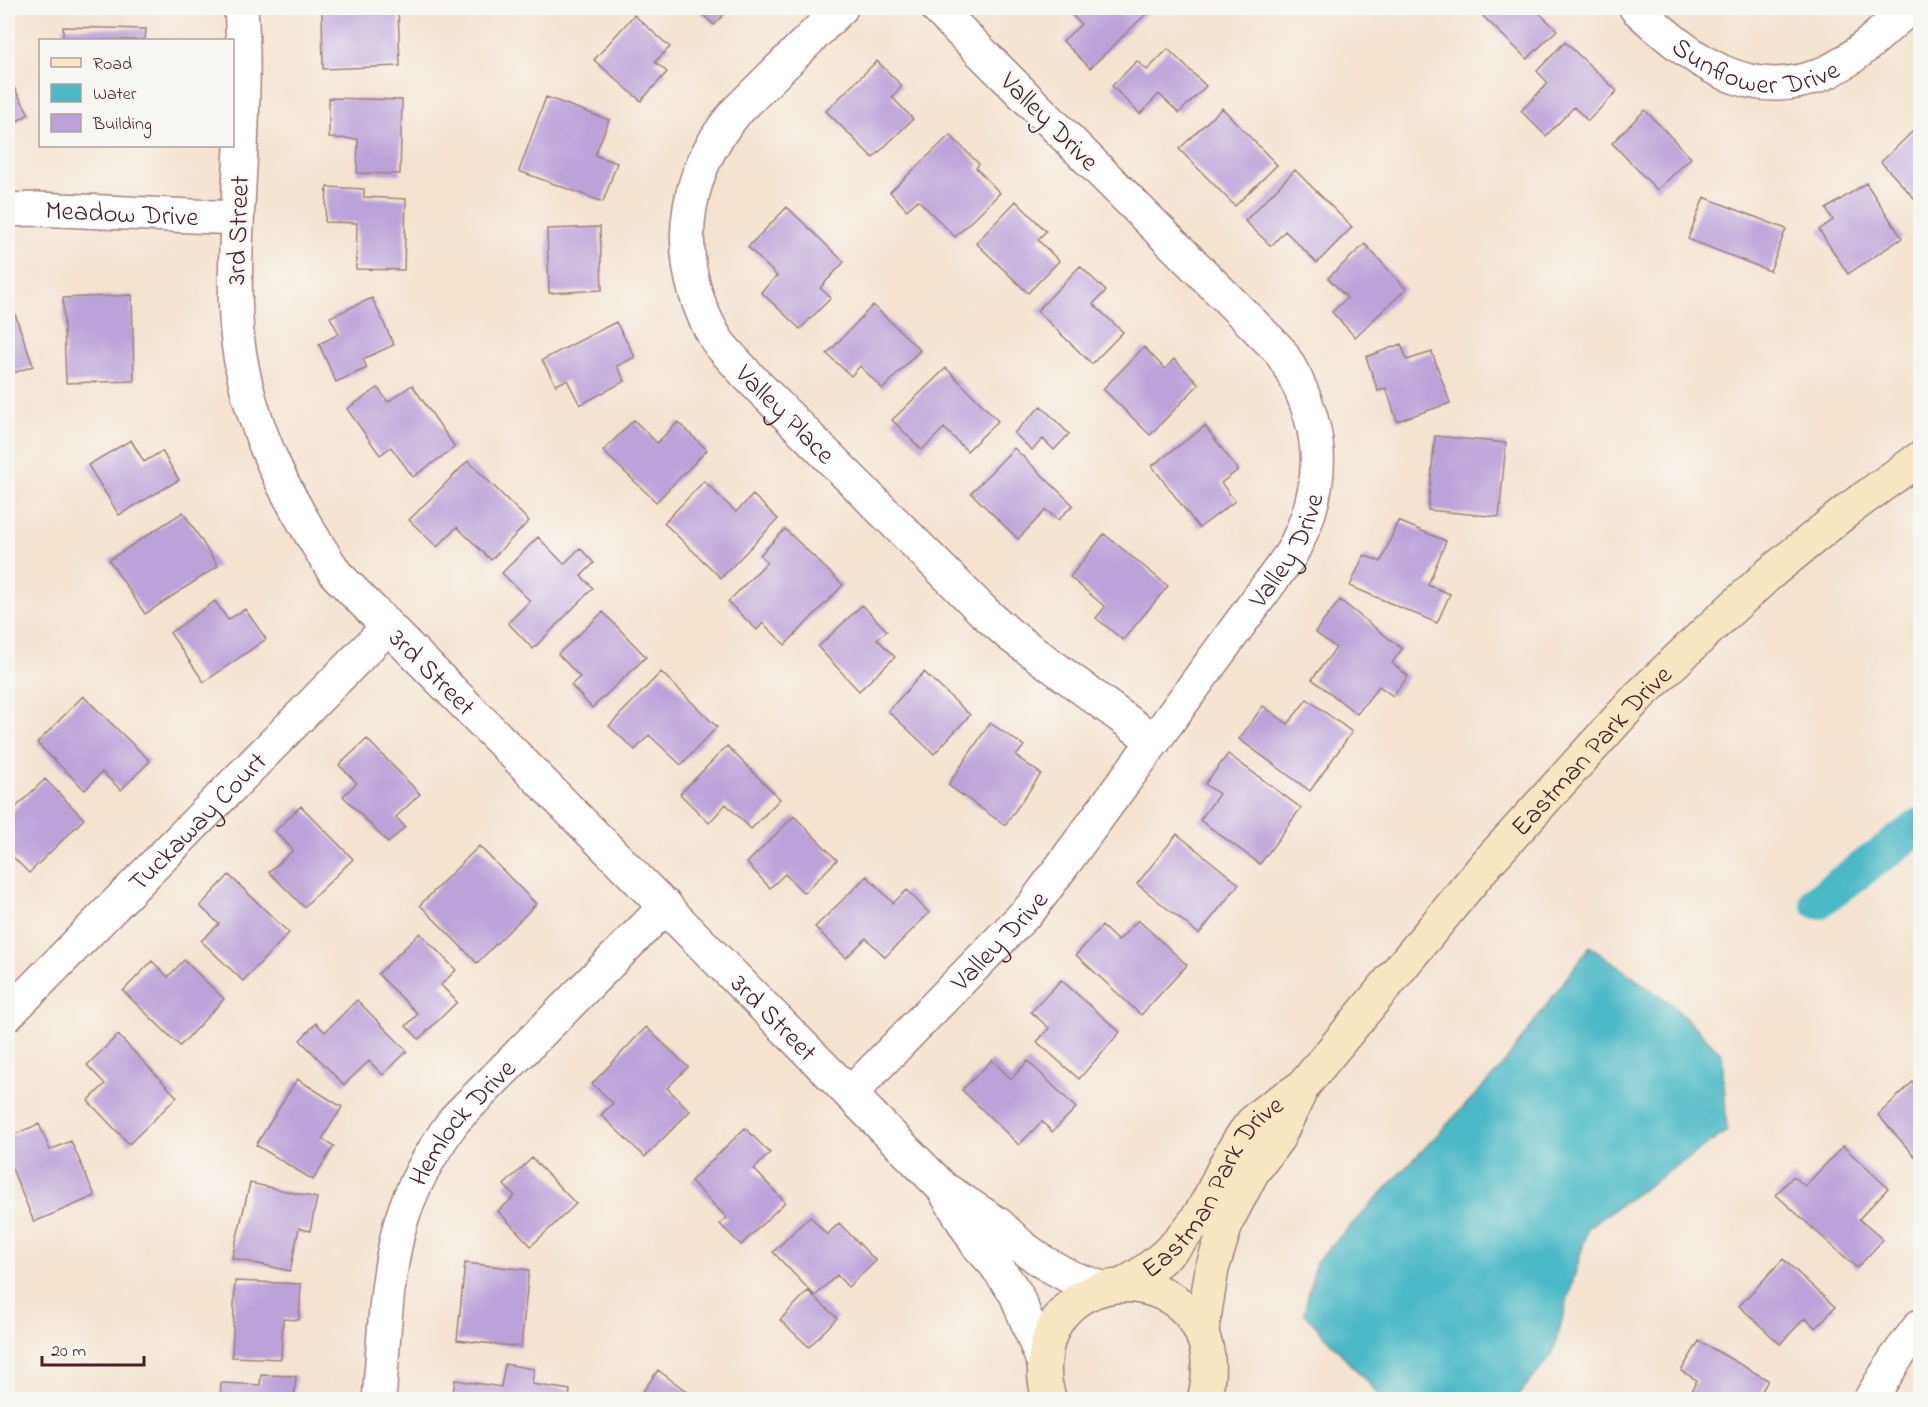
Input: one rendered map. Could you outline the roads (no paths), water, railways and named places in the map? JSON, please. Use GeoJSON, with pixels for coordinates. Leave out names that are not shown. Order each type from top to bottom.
{"type":"FeatureCollection","features":[{"type":"Feature","properties":{"kind":"street","name":"3rd Street"},"geometry":{"type":"LineString","coordinates":[[241,8],[244,75],[235,300],[240,355],[258,429],[295,510],[330,565],[387,628],[666,906],[943,1188],[998,1224],[1021,1246],[1043,1262],[1072,1278],[1112,1286]]}},
{"type":"Feature","properties":{"kind":"street","name":"Valley Place"},"geometry":{"type":"LineString","coordinates":[[841,8],[729,120],[700,170],[690,207],[686,235],[690,273],[699,303],[717,341],[746,374],[984,612],[1010,635],[1154,741]]}},
{"type":"Feature","properties":{"kind":"street","name":"Valley Drive"},"geometry":{"type":"LineString","coordinates":[[850,1094],[1025,915],[1292,554],[1304,531],[1314,502],[1319,463],[1313,423],[1294,375],[1280,351],[938,8]]}},
{"type":"Feature","properties":{"kind":"street","name":"Sunflower Drive"},"geometry":{"type":"LineString","coordinates":[[1636,8],[1680,46],[1719,72],[1740,79],[1780,83],[1806,80],[1829,71],[1854,55],[1907,10]]}},
{"type":"Feature","properties":{"kind":"street","name":"Meadow Drive"},"geometry":{"type":"LineString","coordinates":[[8,210],[38,209],[237,218]]}},
{"type":"Feature","properties":{"kind":"street","name":"Eastman Park Drive"},"geometry":{"type":"LineString","coordinates":[[1202,1331],[1212,1269],[1227,1221],[1252,1173],[1278,1138],[1303,1086],[1487,862],[1638,697],[1769,574],[1850,508],[1920,458]]}},
{"type":"Feature","properties":{"kind":"street","name":"Tuckaway Court"},"geometry":{"type":"LineString","coordinates":[[8,1014],[387,628]]}},
{"type":"Feature","properties":{"kind":"street","name":"Hemlock Drive"},"geometry":{"type":"LineString","coordinates":[[379,1400],[395,1244],[416,1182],[434,1148],[455,1119],[666,906]]}},
{"type":"Feature","properties":{"kind":"street","name":"Eastman Park Drive"},"geometry":{"type":"LineString","coordinates":[[1045,1387],[1049,1337],[1061,1316],[1080,1299],[1150,1270],[1177,1245],[1197,1219],[1228,1157],[1253,1122],[1303,1086]]}},
{"type":"Feature","properties":{"kind":"street","name":"3rd Street"},"geometry":{"type":"LineString","coordinates":[[943,1188],[977,1244],[1016,1293],[1045,1387]]}},
{"type":"Feature","properties":{"kind":"street"},"geometry":{"type":"LineString","coordinates":[[1112,1286],[1144,1286],[1168,1295],[1188,1311],[1202,1331],[1209,1354],[1210,1392]]}},
{"type":"Feature","properties":{"kind":"street"},"geometry":{"type":"LineString","coordinates":[[1870,1400],[1896,1358],[1920,1326]]}},
{"type":"Feature","properties":{"kind":"water"},"geometry":{"type":"Polygon","coordinates":[[[1590,946],[1671,1004],[1722,1054],[1727,1131],[1588,1227],[1552,1355],[1516,1399],[1383,1399],[1304,1313],[1316,1262],[1499,1070],[1590,946]]]}},
{"type":"Feature","properties":{"kind":"waterway"},"geometry":{"type":"LineString","coordinates":[[1818,901],[1920,826]]}}]}
